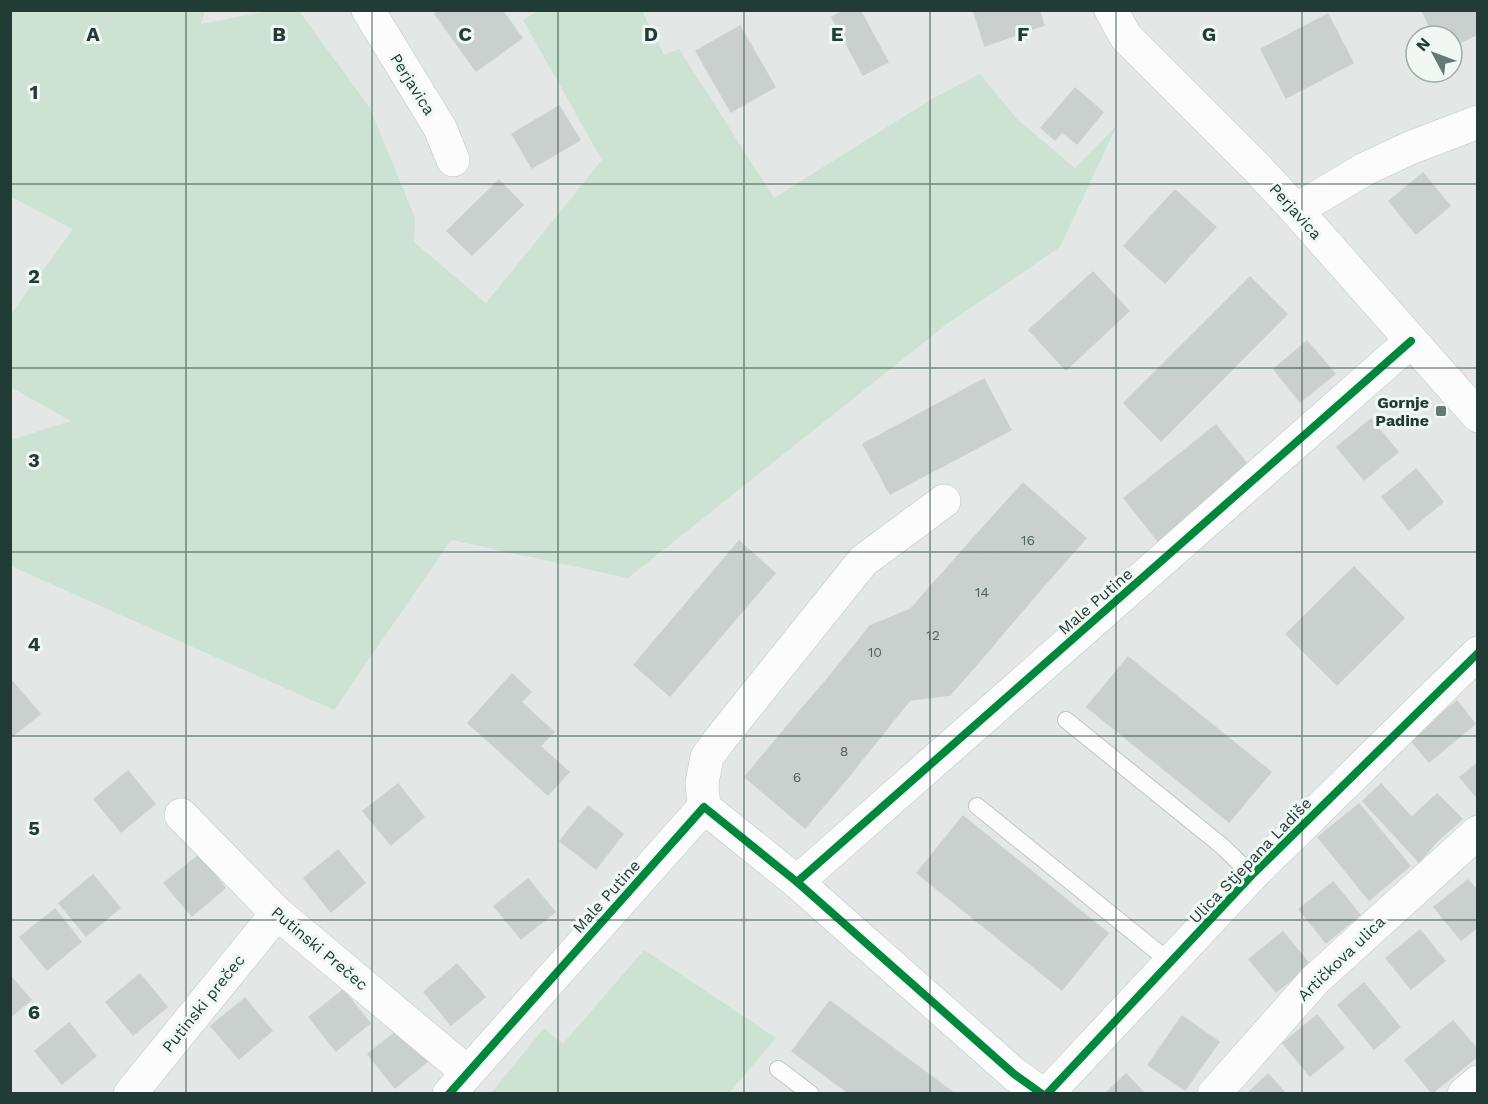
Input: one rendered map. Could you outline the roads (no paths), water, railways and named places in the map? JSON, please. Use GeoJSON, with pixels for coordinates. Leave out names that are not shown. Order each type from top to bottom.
{"type":"FeatureCollection","features":[{"type":"Feature","properties":{"kind":"street","name":"Perjavica"},"geometry":{"type":"LineString","coordinates":[[368,10],[440,128],[453,160]]}},
{"type":"Feature","properties":{"kind":"street","name":"Perjavica"},"geometry":{"type":"LineString","coordinates":[[1111,10],[1126,37],[1142,55],[1257,168],[1478,416]]}},
{"type":"Feature","properties":{"kind":"street"},"geometry":{"type":"LineString","coordinates":[[1296,210],[1365,169],[1410,148],[1478,122]]}},
{"type":"Feature","properties":{"kind":"street","name":"Male Putine"},"geometry":{"type":"LineString","coordinates":[[797,882],[1411,341]]}},
{"type":"Feature","properties":{"kind":"street"},"geometry":{"type":"LineString","coordinates":[[944,501],[863,561],[721,738],[708,757],[705,766],[702,783],[704,807],[797,882],[1014,1074],[1042,1094]]}},
{"type":"Feature","properties":{"kind":"street","name":"Ulica Stjepana Ladiše"},"geometry":{"type":"LineString","coordinates":[[1047,1094],[1252,875],[1478,652]]}},
{"type":"Feature","properties":{"kind":"street","name":"Male Putine"},"geometry":{"type":"LineString","coordinates":[[458,1083],[704,807]]}},
{"type":"Feature","properties":{"kind":"street","name":"Putinski Prečec"},"geometry":{"type":"LineString","coordinates":[[182,815],[277,913],[458,1083]]}},
{"type":"Feature","properties":{"kind":"street","name":"Artičkova ulica"},"geometry":{"type":"LineString","coordinates":[[1214,1094],[1315,980],[1478,832]]}},
{"type":"Feature","properties":{"kind":"street","name":"Putinski prečec"},"geometry":{"type":"LineString","coordinates":[[130,1094],[277,913]]}},
{"type":"Feature","properties":{"kind":"street"},"geometry":{"type":"LineString","coordinates":[[1464,1094],[1478,1082]]}},
{"type":"Feature","properties":{"kind":"lane"},"geometry":{"type":"LineString","coordinates":[[1066,720],[1222,846],[1252,875]]}},
{"type":"Feature","properties":{"kind":"lane"},"geometry":{"type":"LineString","coordinates":[[977,806],[1170,962]]}},
{"type":"Feature","properties":{"kind":"lane"},"geometry":{"type":"LineString","coordinates":[[778,1069],[811,1094]]}},
{"type":"Feature","properties":{"kind":"place","name":"Gornje Padine"},"geometry":{"type":"Point","coordinates":[1441,411]}}]}
